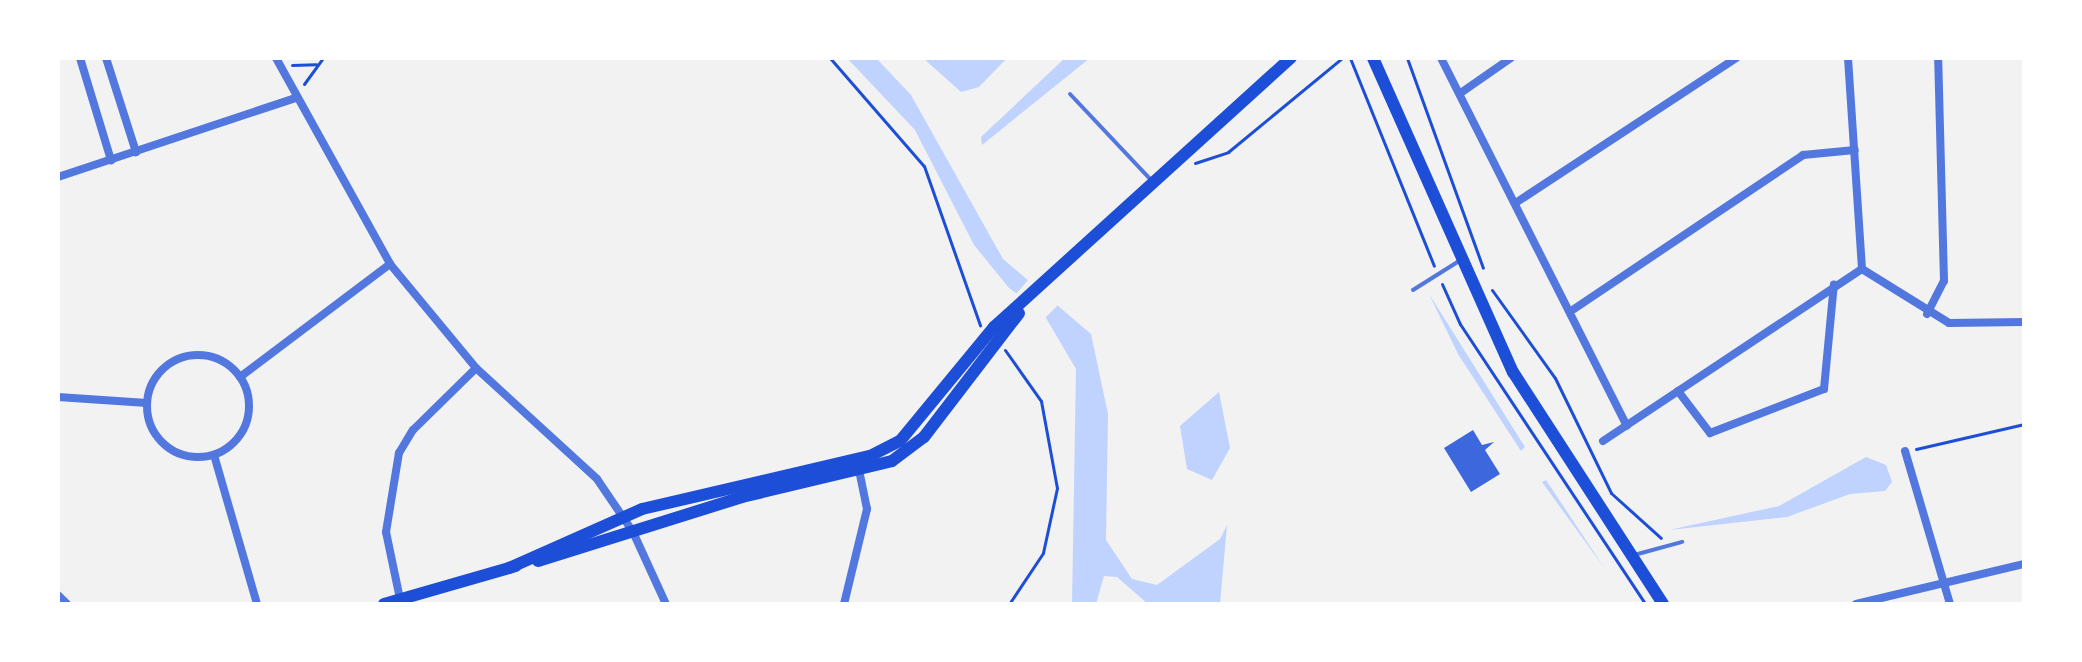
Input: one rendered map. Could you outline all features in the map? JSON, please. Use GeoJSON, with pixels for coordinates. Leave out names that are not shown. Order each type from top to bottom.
{"type":"FeatureCollection","features":[{"type":"Feature","properties":{"kind":"main road"},"geometry":{"type":"LineString","coordinates":[[509,568],[621,517],[723,486],[856,459],[907,435],[988,333],[1025,304],[1176,169],[1291,58]]}},
{"type":"Feature","properties":{"kind":"main road"},"geometry":{"type":"LineString","coordinates":[[1373,58],[1459,261],[1536,413],[1663,604]]}},
{"type":"Feature","properties":{"kind":"main road"},"geometry":{"type":"LineString","coordinates":[[384,604],[742,497],[860,473],[915,446],[998,343],[1025,304]]}},
{"type":"Feature","properties":{"kind":"street"},"geometry":{"type":"LineString","coordinates":[[80,58],[111,160]]}},
{"type":"Feature","properties":{"kind":"street"},"geometry":{"type":"LineString","coordinates":[[106,58],[136,152]]}},
{"type":"Feature","properties":{"kind":"street"},"geometry":{"type":"LineString","coordinates":[[1441,58],[1462,92],[1574,309],[1627,426]]}},
{"type":"Feature","properties":{"kind":"street"},"geometry":{"type":"LineString","coordinates":[[1462,92],[1511,58]]}},
{"type":"Feature","properties":{"kind":"street"},"geometry":{"type":"LineString","coordinates":[[1517,202],[1736,58]]}},
{"type":"Feature","properties":{"kind":"street"},"geometry":{"type":"LineString","coordinates":[[1848,58],[1862,269]]}},
{"type":"Feature","properties":{"kind":"street"},"geometry":{"type":"LineString","coordinates":[[1927,314],[1944,281],[1938,58]]}},
{"type":"Feature","properties":{"kind":"street"},"geometry":{"type":"LineString","coordinates":[[278,62],[295,98],[390,264],[476,368],[597,479],[633,532],[666,604]]}},
{"type":"Feature","properties":{"kind":"street"},"geometry":{"type":"LineString","coordinates":[[58,177],[295,98]]}},
{"type":"Feature","properties":{"kind":"street"},"geometry":{"type":"LineString","coordinates":[[1574,309],[1803,155],[1855,150]]}},
{"type":"Feature","properties":{"kind":"street"},"geometry":{"type":"LineString","coordinates":[[240,377],[390,264]]}},
{"type":"Feature","properties":{"kind":"street"},"geometry":{"type":"LineString","coordinates":[[1862,269],[1927,314],[1949,323],[2024,322]]}},
{"type":"Feature","properties":{"kind":"street"},"geometry":{"type":"LineString","coordinates":[[1603,441],[1834,284],[1862,269]]}},
{"type":"Feature","properties":{"kind":"street"},"geometry":{"type":"LineString","coordinates":[[1678,391],[1710,433],[1824,389],[1834,284]]}},
{"type":"Feature","properties":{"kind":"street"},"geometry":{"type":"LineString","coordinates":[[184,357],[215,358],[240,377],[246,422],[214,455],[166,447],[147,403],[158,374],[184,357]]}},
{"type":"Feature","properties":{"kind":"street"},"geometry":{"type":"LineString","coordinates":[[400,599],[386,532],[399,453],[413,430],[476,368]]}},
{"type":"Feature","properties":{"kind":"street"},"geometry":{"type":"LineString","coordinates":[[58,397],[147,403]]}},
{"type":"Feature","properties":{"kind":"street"},"geometry":{"type":"LineString","coordinates":[[1905,451],[1947,582],[1950,604]]}},
{"type":"Feature","properties":{"kind":"street"},"geometry":{"type":"LineString","coordinates":[[214,455],[257,604]]}},
{"type":"Feature","properties":{"kind":"street"},"geometry":{"type":"LineString","coordinates":[[844,604],[867,509],[856,459]]}},
{"type":"Feature","properties":{"kind":"street"},"geometry":{"type":"LineString","coordinates":[[1856,604],[2024,564]]}},
{"type":"Feature","properties":{"kind":"street"},"geometry":{"type":"LineString","coordinates":[[58,595],[67,604]]}},
{"type":"Feature","properties":{"kind":"lane"},"geometry":{"type":"LineString","coordinates":[[1070,94],[1157,186]]}},
{"type":"Feature","properties":{"kind":"lane"},"geometry":{"type":"LineString","coordinates":[[1413,290],[1459,261]]}},
{"type":"Feature","properties":{"kind":"lane"},"geometry":{"type":"LineString","coordinates":[[1631,556],[1682,542]]}},
{"type":"Feature","properties":{"kind":"path"},"geometry":{"type":"LineString","coordinates":[[295,98],[323,58]]}},
{"type":"Feature","properties":{"kind":"path"},"geometry":{"type":"LineString","coordinates":[[830,58],[920,159],[957,249],[971,314],[988,333]]}},
{"type":"Feature","properties":{"kind":"path"},"geometry":{"type":"LineString","coordinates":[[1176,169],[1228,152],[1342,58]]}},
{"type":"Feature","properties":{"kind":"path"},"geometry":{"type":"LineString","coordinates":[[1407,58],[1506,318],[1555,378],[1611,493],[1666,544]]}},
{"type":"Feature","properties":{"kind":"path"},"geometry":{"type":"LineString","coordinates":[[278,62],[316,64]]}},
{"type":"Feature","properties":{"kind":"path"},"geometry":{"type":"LineString","coordinates":[[998,343],[1039,396],[1057,488],[1043,553],[1009,604]]}},
{"type":"Feature","properties":{"kind":"path"},"geometry":{"type":"LineString","coordinates":[[1905,451],[2024,424]]}},
{"type":"Feature","properties":{"kind":"path"},"geometry":{"type":"LineString","coordinates":[[1561,476],[1645,604]]}},
{"type":"Feature","properties":{"kind":"water"},"geometry":{"type":"Polygon","coordinates":[[[847,58],[876,58],[911,95],[1003,259],[1091,334],[1108,414],[1106,540],[1132,579],[1157,585],[1220,539],[1227,525],[1220,604],[1148,604],[1117,577],[1104,576],[1096,604],[1072,604],[1076,369],[1043,313],[1009,288],[974,245],[915,130],[847,58]]]}},
{"type":"Feature","properties":{"kind":"water"},"geometry":{"type":"Polygon","coordinates":[[[923,58],[1007,58],[979,87],[961,92],[923,58]]]}},
{"type":"Feature","properties":{"kind":"water"},"geometry":{"type":"Polygon","coordinates":[[[1065,58],[1090,58],[982,145],[981,137],[1065,58]]]}},
{"type":"Feature","properties":{"kind":"water"},"geometry":{"type":"Polygon","coordinates":[[[1429,294],[1525,447],[1521,451],[1458,354],[1429,294]]]}},
{"type":"Feature","properties":{"kind":"water"},"geometry":{"type":"Polygon","coordinates":[[[1219,392],[1230,448],[1212,480],[1187,469],[1180,426],[1219,392]]]}},
{"type":"Feature","properties":{"kind":"water"},"geometry":{"type":"Polygon","coordinates":[[[1866,457],[1886,465],[1892,482],[1885,491],[1850,494],[1787,517],[1669,530],[1779,506],[1866,457]]]}},
{"type":"Feature","properties":{"kind":"water"},"geometry":{"type":"Polygon","coordinates":[[[1546,480],[1605,569],[1542,482],[1546,480]]]}},
{"type":"Feature","properties":{"kind":"pier"},"geometry":{"type":"Polygon","coordinates":[[[1028,280],[1062,301],[1044,319],[1016,294],[1028,280]]]}},
{"type":"Feature","properties":{"kind":"building"},"geometry":{"type":"Polygon","coordinates":[[[1473,430],[1482,445],[1494,442],[1485,450],[1500,474],[1471,492],[1444,448],[1473,430]]]}}]}
